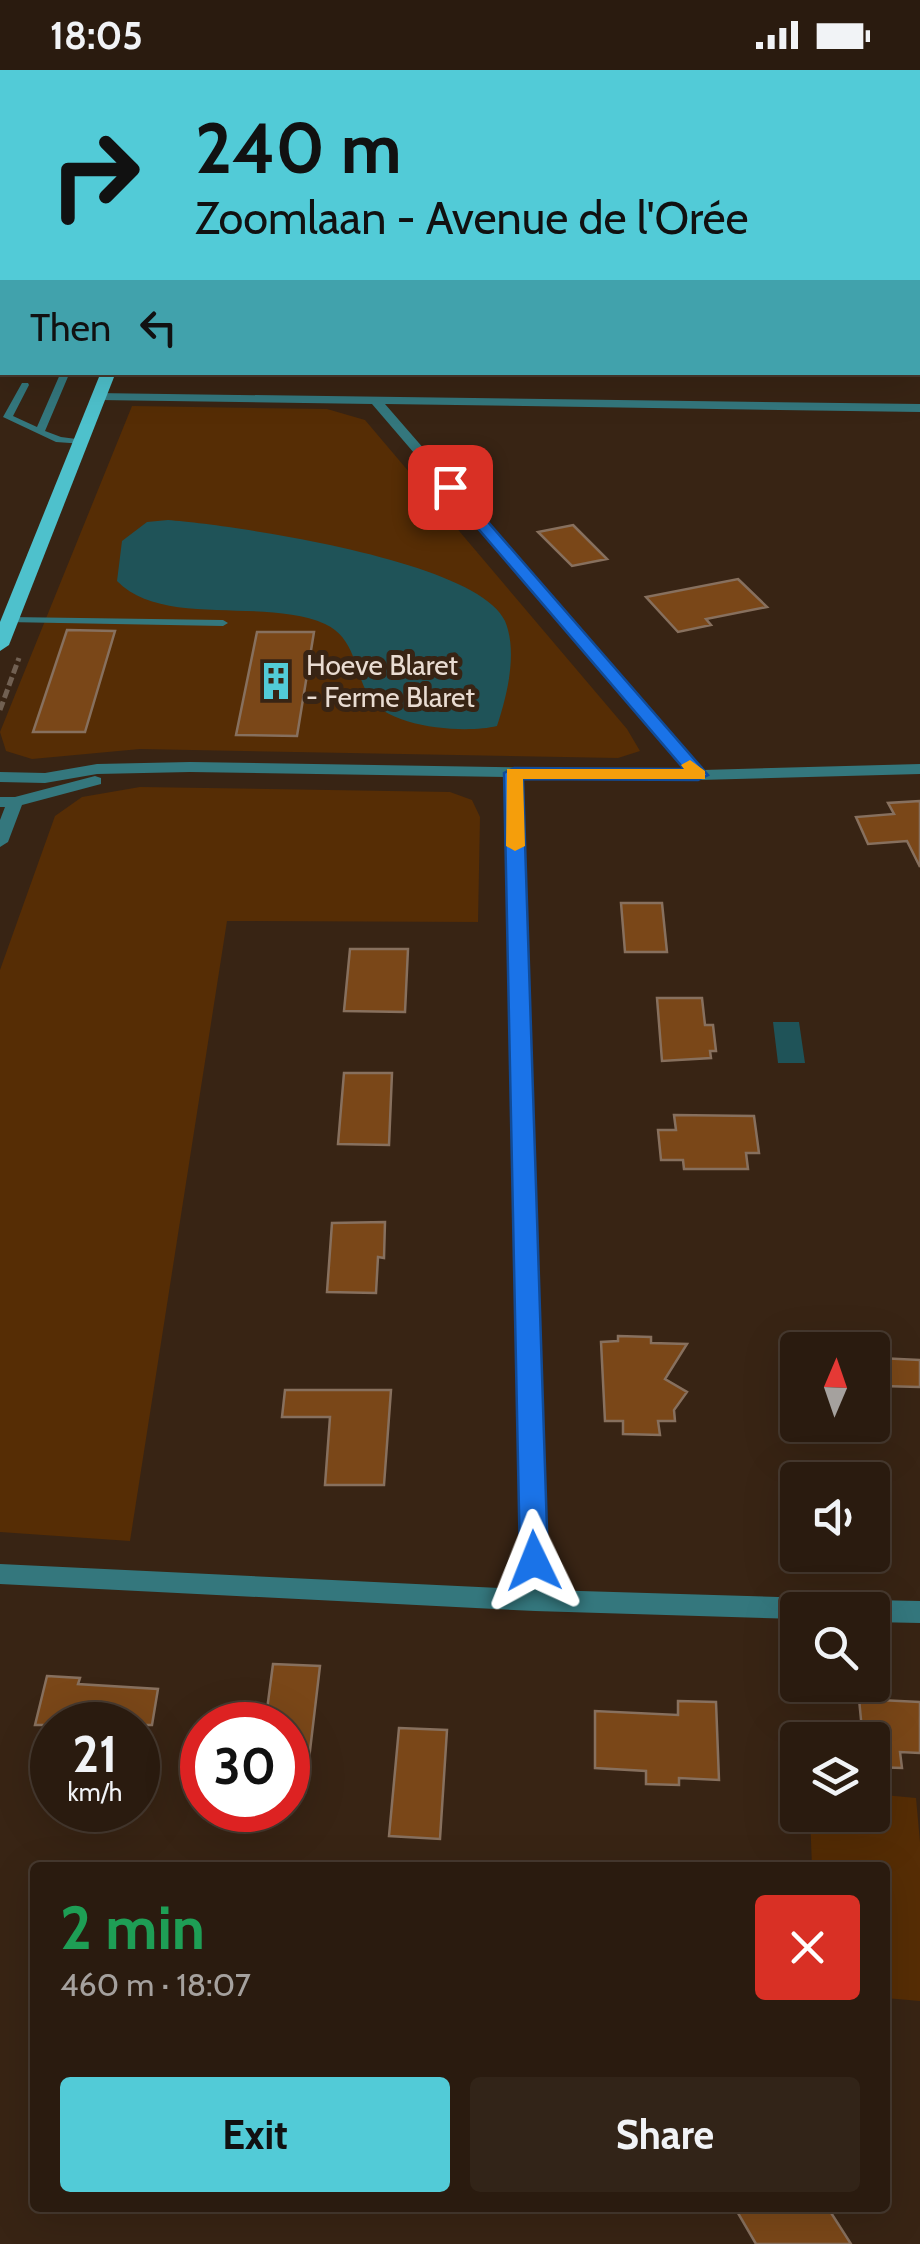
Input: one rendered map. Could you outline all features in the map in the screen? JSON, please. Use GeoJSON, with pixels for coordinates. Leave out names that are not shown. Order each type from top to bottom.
{"type":"FeatureCollection","features":[{"type":"Feature","properties":{"kind":"main road"},"geometry":{"type":"LineString","coordinates":[[0,645],[108,375]]}},
{"type":"Feature","properties":{"kind":"street"},"geometry":{"type":"LineString","coordinates":[[100,396],[920,408]]}},
{"type":"Feature","properties":{"kind":"street"},"geometry":{"type":"LineString","coordinates":[[375,400],[698,775]]}},
{"type":"Feature","properties":{"kind":"street"},"geometry":{"type":"LineString","coordinates":[[0,778],[45,778],[97,769],[698,775],[920,768]]}},
{"type":"Feature","properties":{"kind":"street"},"geometry":{"type":"LineString","coordinates":[[0,842],[8,802],[130,769]]}},
{"type":"Feature","properties":{"kind":"street"},"geometry":{"type":"LineString","coordinates":[[514,773],[535,1600]]}},
{"type":"Feature","properties":{"kind":"street"},"geometry":{"type":"LineString","coordinates":[[0,1574],[780,1608]]}},
{"type":"Feature","properties":{"kind":"street"},"geometry":{"type":"LineString","coordinates":[[890,1611],[920,1612]]}},
{"type":"Feature","properties":{"kind":"lane"},"geometry":{"type":"LineString","coordinates":[[40,432],[65,375]]}},
{"type":"Feature","properties":{"kind":"lane"},"geometry":{"type":"LineString","coordinates":[[25,386],[8,418],[59,440],[81,442]]}},
{"type":"Feature","properties":{"kind":"lane"},"geometry":{"type":"LineString","coordinates":[[0,420],[40,432]]}},
{"type":"Feature","properties":{"kind":"lane"},"geometry":{"type":"LineString","coordinates":[[10,620],[223,624]]}},
{"type":"Feature","properties":{"kind":"path"},"geometry":{"type":"LineString","coordinates":[[0,710],[34,620]]}},
{"type":"Feature","properties":{"kind":"shaded area"},"geometry":{"type":"Polygon","coordinates":[[[132,406],[327,409],[365,420],[627,729],[640,751],[618,758],[140,749],[32,759],[6,751],[0,732],[132,406]]]}},
{"type":"Feature","properties":{"kind":"shaded area"},"geometry":{"type":"Polygon","coordinates":[[[140,787],[450,792],[472,800],[480,817],[478,922],[227,921],[130,1541],[0,1532],[0,970],[55,816],[82,797],[140,787]]]}},
{"type":"Feature","properties":{"kind":"shaded area"},"geometry":{"type":"Polygon","coordinates":[[[890,1796],[916,1798],[920,1842],[920,2001],[890,1998],[890,1862],[812,1862],[811,1832],[890,1832],[890,1796]]]}},
{"type":"Feature","properties":{"kind":"water"},"geometry":{"type":"Polygon","coordinates":[[[168,520],[244,529],[350,550],[450,580],[485,599],[505,621],[511,646],[507,688],[497,726],[427,726],[391,715],[368,695],[348,646],[325,624],[274,612],[160,604],[136,595],[117,581],[122,541],[147,522],[168,520]]]}},
{"type":"Feature","properties":{"kind":"water"},"geometry":{"type":"Polygon","coordinates":[[[773,1022],[799,1022],[805,1063],[778,1063],[773,1022]]]}},
{"type":"Feature","properties":{"kind":"building"},"geometry":{"type":"Polygon","coordinates":[[[573,525],[607,559],[572,566],[538,532],[573,525]]]}},
{"type":"Feature","properties":{"kind":"building"},"geometry":{"type":"Polygon","coordinates":[[[738,579],[767,607],[706,619],[711,625],[678,632],[646,597],[738,579]]]}},
{"type":"Feature","properties":{"kind":"building"},"geometry":{"type":"Polygon","coordinates":[[[67,630],[115,631],[85,732],[33,732],[67,630]]]}},
{"type":"Feature","properties":{"kind":"building"},"geometry":{"type":"Polygon","coordinates":[[[257,632],[314,632],[297,736],[236,735],[257,632]]]}},
{"type":"Feature","properties":{"kind":"building"},"geometry":{"type":"Polygon","coordinates":[[[920,801],[920,867],[907,841],[868,844],[856,817],[894,814],[888,803],[920,801]]]}},
{"type":"Feature","properties":{"kind":"building"},"geometry":{"type":"Polygon","coordinates":[[[621,903],[662,903],[667,952],[625,952],[621,903]]]}},
{"type":"Feature","properties":{"kind":"building"},"geometry":{"type":"Polygon","coordinates":[[[350,949],[408,949],[405,1012],[344,1011],[350,949]]]}},
{"type":"Feature","properties":{"kind":"building"},"geometry":{"type":"Polygon","coordinates":[[[657,998],[702,998],[705,1025],[713,1025],[716,1051],[710,1051],[711,1058],[662,1061],[657,998]]]}},
{"type":"Feature","properties":{"kind":"building"},"geometry":{"type":"Polygon","coordinates":[[[344,1073],[392,1073],[389,1145],[338,1144],[344,1073]]]}},
{"type":"Feature","properties":{"kind":"building"},"geometry":{"type":"Polygon","coordinates":[[[674,1115],[754,1116],[759,1153],[746,1153],[748,1169],[684,1169],[683,1160],[661,1160],[658,1130],[676,1130],[674,1115]]]}},
{"type":"Feature","properties":{"kind":"building"},"geometry":{"type":"Polygon","coordinates":[[[385,1222],[384,1258],[378,1257],[376,1293],[327,1292],[332,1223],[385,1222]]]}},
{"type":"Feature","properties":{"kind":"building"},"geometry":{"type":"Polygon","coordinates":[[[618,1336],[651,1337],[651,1343],[687,1344],[665,1379],[687,1392],[674,1410],[675,1421],[658,1421],[660,1435],[623,1434],[623,1421],[605,1421],[601,1342],[618,1341],[618,1336]]]}},
{"type":"Feature","properties":{"kind":"building"},"geometry":{"type":"Polygon","coordinates":[[[890,1359],[920,1360],[920,1387],[890,1386],[890,1359]]]}},
{"type":"Feature","properties":{"kind":"building"},"geometry":{"type":"Polygon","coordinates":[[[285,1390],[391,1390],[384,1485],[325,1485],[330,1417],[282,1417],[285,1390]]]}},
{"type":"Feature","properties":{"kind":"building"},"geometry":{"type":"Polygon","coordinates":[[[273,1664],[320,1666],[310,1751],[310,1702],[268,1702],[273,1664]]]}},
{"type":"Feature","properties":{"kind":"building"},"geometry":{"type":"Polygon","coordinates":[[[47,1676],[80,1678],[78,1684],[158,1689],[156,1702],[41,1702],[47,1676]]]}},
{"type":"Feature","properties":{"kind":"building"},"geometry":{"type":"Polygon","coordinates":[[[678,1701],[716,1702],[719,1780],[679,1778],[679,1785],[646,1784],[646,1771],[595,1768],[595,1711],[678,1715],[678,1701]]]}},
{"type":"Feature","properties":{"kind":"building"},"geometry":{"type":"Polygon","coordinates":[[[859,1702],[920,1702],[920,1753],[900,1752],[902,1768],[890,1768],[890,1722],[861,1722],[859,1702]]]}},
{"type":"Feature","properties":{"kind":"building"},"geometry":{"type":"Polygon","coordinates":[[[399,1728],[447,1730],[440,1839],[389,1836],[399,1728]]]}},
{"type":"Feature","properties":{"kind":"building"},"geometry":{"type":"Polygon","coordinates":[[[737,2212],[831,2212],[851,2244],[756,2244],[737,2212]]]}},
{"type":"Feature","properties":{"kind":"slow traffic"},"geometry":{"type":"LineString","coordinates":[[515,846],[514,773],[698,775],[690,765]]}},
{"type":"Feature","properties":{"kind":"place","name":"Hoeve Blaret - Ferme Blaret"},"geometry":{"type":"Point","coordinates":[276,681]}},
{"type":"Feature","properties":{"kind":"route"},"geometry":{"type":"LineString","coordinates":[[450,487],[698,775],[514,773],[534,1561]]}}]}
